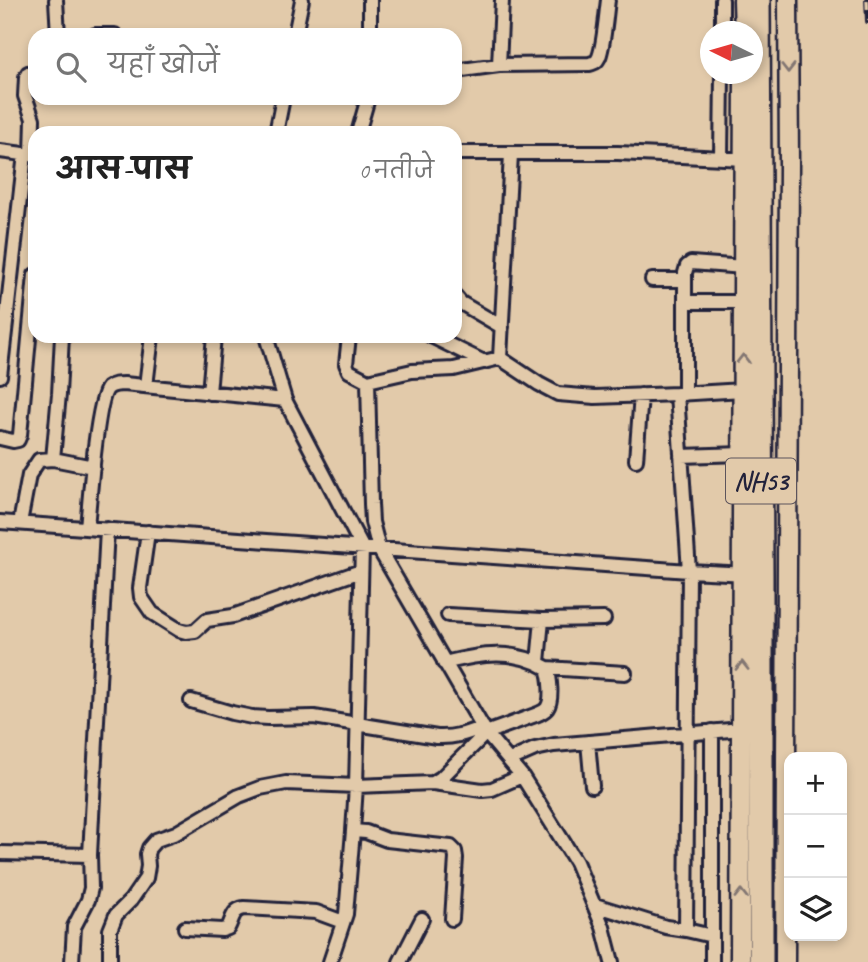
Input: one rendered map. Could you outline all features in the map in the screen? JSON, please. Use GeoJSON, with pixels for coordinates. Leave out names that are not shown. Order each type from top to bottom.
{"type":"FeatureCollection","features":[{"type":"Feature","properties":{"kind":"highway","name":"NH53"},"geometry":{"type":"LineString","coordinates":[[756,21],[758,0]]}},
{"type":"Feature","properties":{"kind":"highway","name":"NH53"},"geometry":{"type":"LineString","coordinates":[[774,0],[775,962]]}},
{"type":"Feature","properties":{"kind":"highway","name":"NH53"},"geometry":{"type":"LineString","coordinates":[[749,84],[751,574],[761,962]]}},
{"type":"Feature","properties":{"kind":"street"},"geometry":{"type":"LineString","coordinates":[[56,0],[58,28]]}},
{"type":"Feature","properties":{"kind":"street"},"geometry":{"type":"LineString","coordinates":[[296,28],[302,0]]}},
{"type":"Feature","properties":{"kind":"street"},"geometry":{"type":"LineString","coordinates":[[370,0],[370,28]]}},
{"type":"Feature","properties":{"kind":"street"},"geometry":{"type":"LineString","coordinates":[[499,65],[502,0]]}},
{"type":"Feature","properties":{"kind":"street"},"geometry":{"type":"LineString","coordinates":[[462,70],[499,65],[595,62],[601,49],[608,0]]}},
{"type":"Feature","properties":{"kind":"street"},"geometry":{"type":"LineString","coordinates":[[722,0],[722,21]]}},
{"type":"Feature","properties":{"kind":"street"},"geometry":{"type":"LineString","coordinates":[[743,0],[744,21]]}},
{"type":"Feature","properties":{"kind":"street"},"geometry":{"type":"LineString","coordinates":[[785,962],[788,0]]}},
{"type":"Feature","properties":{"kind":"street"},"geometry":{"type":"LineString","coordinates":[[28,73],[25,96],[28,105]]}},
{"type":"Feature","properties":{"kind":"street"},"geometry":{"type":"LineString","coordinates":[[721,158],[722,84]]}},
{"type":"Feature","properties":{"kind":"street"},"geometry":{"type":"LineString","coordinates":[[740,962],[742,729],[751,574],[743,454],[744,159],[749,84]]}},
{"type":"Feature","properties":{"kind":"street"},"geometry":{"type":"LineString","coordinates":[[28,105],[33,126]]}},
{"type":"Feature","properties":{"kind":"street"},"geometry":{"type":"LineString","coordinates":[[277,126],[282,105]]}},
{"type":"Feature","properties":{"kind":"street"},"geometry":{"type":"LineString","coordinates":[[361,126],[366,105]]}},
{"type":"Feature","properties":{"kind":"street"},"geometry":{"type":"LineString","coordinates":[[0,151],[28,155]]}},
{"type":"Feature","properties":{"kind":"street"},"geometry":{"type":"LineString","coordinates":[[462,153],[618,153],[744,159]]}},
{"type":"Feature","properties":{"kind":"street"},"geometry":{"type":"LineString","coordinates":[[500,358],[511,154]]}},
{"type":"Feature","properties":{"kind":"street"},"geometry":{"type":"LineString","coordinates":[[0,376],[4,301],[28,171]]}},
{"type":"Feature","properties":{"kind":"street"},"geometry":{"type":"LineString","coordinates":[[686,930],[689,571],[681,456],[685,280],[687,266],[691,263],[744,267]]}},
{"type":"Feature","properties":{"kind":"street"},"geometry":{"type":"LineString","coordinates":[[652,280],[685,280]]}},
{"type":"Feature","properties":{"kind":"street"},"geometry":{"type":"LineString","coordinates":[[685,302],[744,302]]}},
{"type":"Feature","properties":{"kind":"street"},"geometry":{"type":"LineString","coordinates":[[462,304],[502,327]]}},
{"type":"Feature","properties":{"kind":"street"},"geometry":{"type":"LineString","coordinates":[[0,438],[13,441],[18,440],[20,435],[29,343]]}},
{"type":"Feature","properties":{"kind":"street"},"geometry":{"type":"LineString","coordinates":[[53,459],[62,343]]}},
{"type":"Feature","properties":{"kind":"street"},"geometry":{"type":"LineString","coordinates":[[146,386],[151,343]]}},
{"type":"Feature","properties":{"kind":"street"},"geometry":{"type":"LineString","coordinates":[[208,393],[213,343]]}},
{"type":"Feature","properties":{"kind":"street"},"geometry":{"type":"LineString","coordinates":[[268,343],[285,400],[362,547],[353,831],[346,914],[330,962]]}},
{"type":"Feature","properties":{"kind":"street"},"geometry":{"type":"LineString","coordinates":[[348,343],[346,364],[349,371],[368,381],[412,371],[454,369],[500,358],[558,394],[595,397],[743,390]]}},
{"type":"Feature","properties":{"kind":"street"},"geometry":{"type":"LineString","coordinates":[[446,343],[484,362]]}},
{"type":"Feature","properties":{"kind":"street"},"geometry":{"type":"LineString","coordinates":[[368,381],[371,513],[379,549],[484,730],[523,776],[576,862],[603,927],[612,962]]}},
{"type":"Feature","properties":{"kind":"street"},"geometry":{"type":"LineString","coordinates":[[86,528],[96,437],[104,395],[108,388],[116,383],[285,400]]}},
{"type":"Feature","properties":{"kind":"street"},"geometry":{"type":"LineString","coordinates":[[636,460],[641,395]]}},
{"type":"Feature","properties":{"kind":"street"},"geometry":{"type":"LineString","coordinates":[[681,456],[743,454]]}},
{"type":"Feature","properties":{"kind":"street"},"geometry":{"type":"LineString","coordinates":[[20,523],[29,475],[39,460],[53,459],[93,467]]}},
{"type":"Feature","properties":{"kind":"street"},"geometry":{"type":"LineString","coordinates":[[0,522],[751,574]]}},
{"type":"Feature","properties":{"kind":"street"},"geometry":{"type":"LineString","coordinates":[[72,962],[74,927],[91,888],[90,855],[107,529]]}},
{"type":"Feature","properties":{"kind":"street"},"geometry":{"type":"LineString","coordinates":[[148,532],[140,588],[142,597],[152,613],[186,632],[195,631],[207,620],[233,616],[361,571]]}},
{"type":"Feature","properties":{"kind":"street"},"geometry":{"type":"LineString","coordinates":[[448,615],[542,620],[604,619]]}},
{"type":"Feature","properties":{"kind":"street"},"geometry":{"type":"LineString","coordinates":[[191,701],[252,717],[314,717],[438,737],[463,735],[546,710],[550,703],[550,676],[542,665],[542,620]]}},
{"type":"Feature","properties":{"kind":"street"},"geometry":{"type":"LineString","coordinates":[[444,663],[472,656],[499,654],[513,655],[542,665],[625,673]]}},
{"type":"Feature","properties":{"kind":"street"},"geometry":{"type":"LineString","coordinates":[[510,761],[544,746],[742,729]]}},
{"type":"Feature","properties":{"kind":"street"},"geometry":{"type":"LineString","coordinates":[[433,783],[441,778],[484,730]]}},
{"type":"Feature","properties":{"kind":"street"},"geometry":{"type":"LineString","coordinates":[[712,731],[712,962]]}},
{"type":"Feature","properties":{"kind":"street"},"geometry":{"type":"LineString","coordinates":[[588,742],[592,786]]}},
{"type":"Feature","properties":{"kind":"street"},"geometry":{"type":"LineString","coordinates":[[110,962],[110,930],[116,915],[131,901],[146,878],[147,854],[151,843],[176,833],[239,796],[260,788],[286,783],[356,786],[433,783],[482,790],[492,789],[523,776]]}},
{"type":"Feature","properties":{"kind":"street"},"geometry":{"type":"LineString","coordinates":[[353,831],[366,832],[387,840],[451,847],[456,858],[452,919]]}},
{"type":"Feature","properties":{"kind":"street"},"geometry":{"type":"LineString","coordinates":[[0,853],[90,855]]}},
{"type":"Feature","properties":{"kind":"street"},"geometry":{"type":"LineString","coordinates":[[595,905],[656,924],[712,936]]}},
{"type":"Feature","properties":{"kind":"street"},"geometry":{"type":"LineString","coordinates":[[185,928],[228,928],[234,913],[244,908],[316,912],[343,922]]}},
{"type":"Feature","properties":{"kind":"street"},"geometry":{"type":"LineString","coordinates":[[400,962],[422,919]]}},
{"type":"Feature","properties":{"kind":"railway"},"geometry":{"type":"LineString","coordinates":[[867,0],[868,21]]}}]}
